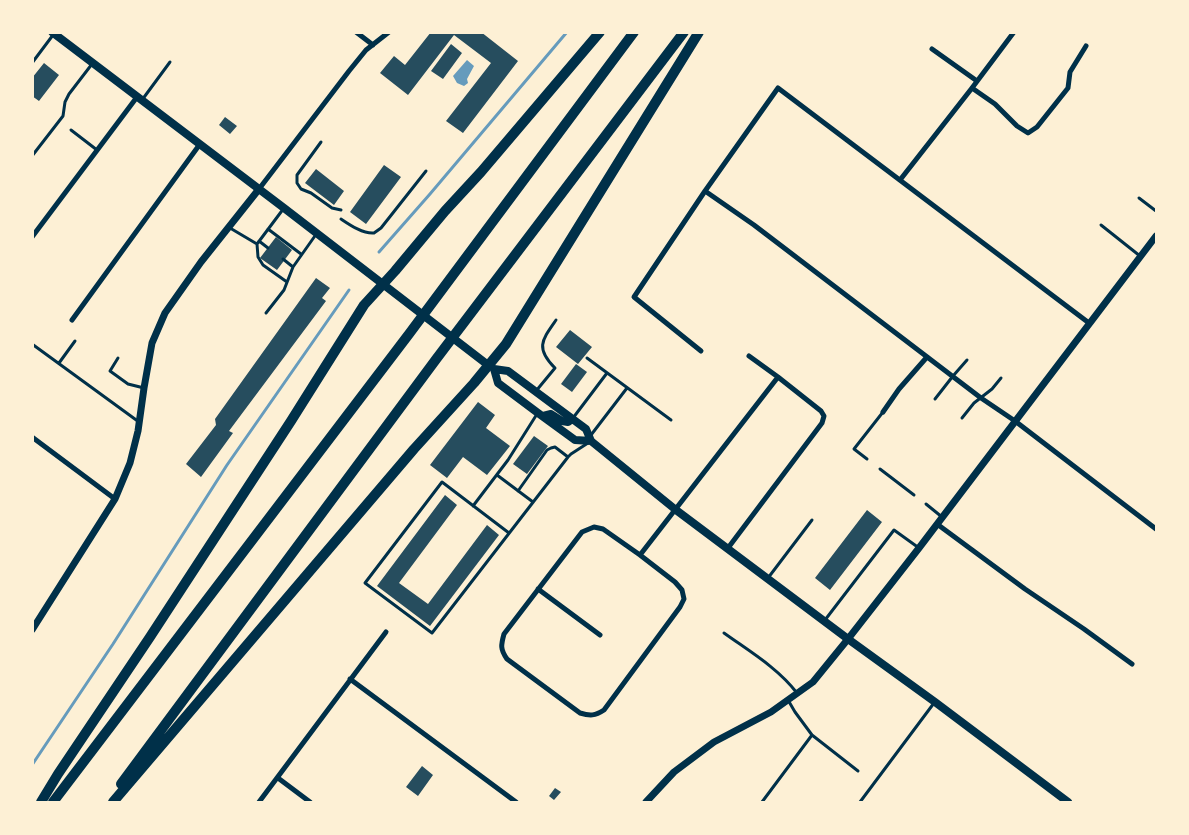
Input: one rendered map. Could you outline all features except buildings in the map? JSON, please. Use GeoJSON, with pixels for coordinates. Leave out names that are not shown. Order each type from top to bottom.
{"type":"FeatureCollection","features":[{"type":"Feature","properties":{"kind":"highway"},"geometry":{"type":"LineString","coordinates":[[41,802],[286,429],[364,305],[481,172],[600,32]]}},
{"type":"Feature","properties":{"kind":"highway"},"geometry":{"type":"LineString","coordinates":[[53,802],[410,334],[634,32]]}},
{"type":"Feature","properties":{"kind":"highway"},"geometry":{"type":"LineString","coordinates":[[107,802],[437,358],[684,32]]}},
{"type":"Feature","properties":{"kind":"highway"},"geometry":{"type":"LineString","coordinates":[[113,802],[414,449],[491,367],[699,32]]}},
{"type":"Feature","properties":{"kind":"main road"},"geometry":{"type":"LineString","coordinates":[[53,33],[491,367],[508,371],[586,429],[590,439],[676,510],[848,640],[935,702],[1068,802]]}},
{"type":"Feature","properties":{"kind":"main road"},"geometry":{"type":"LineString","coordinates":[[491,367],[498,383],[540,415],[575,440],[590,439]]}},
{"type":"Feature","properties":{"kind":"main road"},"geometry":{"type":"LineString","coordinates":[[540,415],[551,414],[562,421],[568,422],[572,419]]}},
{"type":"Feature","properties":{"kind":"street"},"geometry":{"type":"LineString","coordinates":[[356,32],[373,45]]}},
{"type":"Feature","properties":{"kind":"street"},"geometry":{"type":"LineString","coordinates":[[32,630],[115,499],[130,464],[140,422],[152,343],[165,314],[176,296],[349,71],[366,50],[389,32]]}},
{"type":"Feature","properties":{"kind":"street"},"geometry":{"type":"LineString","coordinates":[[900,180],[1014,32]]}},
{"type":"Feature","properties":{"kind":"street"},"geometry":{"type":"LineString","coordinates":[[972,88],[995,104],[1017,126],[1028,133],[1037,128],[1068,88],[1070,72],[1086,46]]}},
{"type":"Feature","properties":{"kind":"street"},"geometry":{"type":"LineString","coordinates":[[932,50],[977,80]]}},
{"type":"Feature","properties":{"kind":"street"},"geometry":{"type":"LineString","coordinates":[[701,351],[634,298],[705,191],[778,88],[1089,323]]}},
{"type":"Feature","properties":{"kind":"street"},"geometry":{"type":"LineString","coordinates":[[32,237],[97,150],[139,98]]}},
{"type":"Feature","properties":{"kind":"street"},"geometry":{"type":"LineString","coordinates":[[72,320],[200,144]]}},
{"type":"Feature","properties":{"kind":"street"},"geometry":{"type":"LineString","coordinates":[[705,191],[754,225],[1156,529]]}},
{"type":"Feature","properties":{"kind":"street"},"geometry":{"type":"LineString","coordinates":[[646,802],[674,772],[714,742],[772,712],[813,682],[848,640],[1156,236]]}},
{"type":"Feature","properties":{"kind":"street"},"geometry":{"type":"LineString","coordinates":[[728,548],[822,423],[824,416],[821,411],[749,356]]}},
{"type":"Feature","properties":{"kind":"street"},"geometry":{"type":"LineString","coordinates":[[883,412],[899,389],[927,357]]}},
{"type":"Feature","properties":{"kind":"street"},"geometry":{"type":"LineString","coordinates":[[640,555],[778,377]]}},
{"type":"Feature","properties":{"kind":"street"},"geometry":{"type":"LineString","coordinates":[[32,437],[115,499]]}},
{"type":"Feature","properties":{"kind":"street"},"geometry":{"type":"LineString","coordinates":[[937,524],[1132,664]]}},
{"type":"Feature","properties":{"kind":"street"},"geometry":{"type":"LineString","coordinates":[[594,527],[603,529],[675,582],[682,590],[684,599],[680,608],[604,710],[590,716],[580,713],[507,659],[503,653],[501,645],[504,634],[538,589],[582,532],[594,527]]}},
{"type":"Feature","properties":{"kind":"street"},"geometry":{"type":"LineString","coordinates":[[538,589],[600,635]]}},
{"type":"Feature","properties":{"kind":"street"},"geometry":{"type":"LineString","coordinates":[[259,802],[386,632]]}},
{"type":"Feature","properties":{"kind":"street"},"geometry":{"type":"LineString","coordinates":[[350,679],[516,802]]}},
{"type":"Feature","properties":{"kind":"street"},"geometry":{"type":"LineString","coordinates":[[278,778],[310,802]]}},
{"type":"Feature","properties":{"kind":"lane"},"geometry":{"type":"LineString","coordinates":[[32,62],[53,33]]}},
{"type":"Feature","properties":{"kind":"lane"},"geometry":{"type":"LineString","coordinates":[[139,98],[170,62]]}},
{"type":"Feature","properties":{"kind":"lane"},"geometry":{"type":"LineString","coordinates":[[32,156],[62,116],[69,94],[92,63]]}},
{"type":"Feature","properties":{"kind":"lane"},"geometry":{"type":"LineString","coordinates":[[71,130],[97,150]]}},
{"type":"Feature","properties":{"kind":"lane"},"geometry":{"type":"LineString","coordinates":[[321,142],[297,175],[297,183],[302,189],[332,208],[341,210]]}},
{"type":"Feature","properties":{"kind":"lane"},"geometry":{"type":"LineString","coordinates":[[341,219],[367,233],[374,233],[382,228],[426,171]]}},
{"type":"Feature","properties":{"kind":"lane"},"geometry":{"type":"LineString","coordinates":[[1139,198],[1156,211]]}},
{"type":"Feature","properties":{"kind":"lane"},"geometry":{"type":"LineString","coordinates":[[284,208],[258,243],[258,257],[263,265],[287,282]]}},
{"type":"Feature","properties":{"kind":"lane"},"geometry":{"type":"LineString","coordinates":[[1101,225],[1141,256]]}},
{"type":"Feature","properties":{"kind":"lane"},"geometry":{"type":"LineString","coordinates":[[229,227],[268,248]]}},
{"type":"Feature","properties":{"kind":"lane"},"geometry":{"type":"LineString","coordinates":[[268,229],[301,254]]}},
{"type":"Feature","properties":{"kind":"lane"},"geometry":{"type":"LineString","coordinates":[[266,312],[284,290],[293,267],[317,233]]}},
{"type":"Feature","properties":{"kind":"lane"},"geometry":{"type":"LineString","coordinates":[[283,259],[293,267]]}},
{"type":"Feature","properties":{"kind":"lane"},"geometry":{"type":"LineString","coordinates":[[536,392],[555,368],[545,356],[543,346],[544,337],[556,320]]}},
{"type":"Feature","properties":{"kind":"lane"},"geometry":{"type":"LineString","coordinates":[[59,363],[75,341]]}},
{"type":"Feature","properties":{"kind":"lane"},"geometry":{"type":"LineString","coordinates":[[32,344],[140,422]]}},
{"type":"Feature","properties":{"kind":"lane"},"geometry":{"type":"LineString","coordinates":[[118,358],[110,371],[128,384],[144,388]]}},
{"type":"Feature","properties":{"kind":"lane"},"geometry":{"type":"LineString","coordinates":[[587,358],[671,420]]}},
{"type":"Feature","properties":{"kind":"lane"},"geometry":{"type":"LineString","coordinates":[[935,399],[967,360]]}},
{"type":"Feature","properties":{"kind":"lane"},"geometry":{"type":"LineString","coordinates":[[572,419],[607,372]]}},
{"type":"Feature","properties":{"kind":"lane"},"geometry":{"type":"LineString","coordinates":[[962,418],[974,402],[992,390],[1001,378]]}},
{"type":"Feature","properties":{"kind":"lane"},"geometry":{"type":"LineString","coordinates":[[509,533],[442,482],[365,583],[432,633],[568,457],[590,439],[627,388]]}},
{"type":"Feature","properties":{"kind":"lane"},"geometry":{"type":"LineString","coordinates":[[867,459],[854,449],[883,412]]}},
{"type":"Feature","properties":{"kind":"lane"},"geometry":{"type":"LineString","coordinates":[[473,506],[540,415]]}},
{"type":"Feature","properties":{"kind":"lane"},"geometry":{"type":"LineString","coordinates":[[518,491],[547,450],[555,447],[568,457]]}},
{"type":"Feature","properties":{"kind":"lane"},"geometry":{"type":"LineString","coordinates":[[880,469],[914,495]]}},
{"type":"Feature","properties":{"kind":"lane"},"geometry":{"type":"LineString","coordinates":[[496,475],[533,502]]}},
{"type":"Feature","properties":{"kind":"lane"},"geometry":{"type":"LineString","coordinates":[[926,504],[942,517]]}},
{"type":"Feature","properties":{"kind":"lane"},"geometry":{"type":"LineString","coordinates":[[768,579],[812,520]]}},
{"type":"Feature","properties":{"kind":"lane"},"geometry":{"type":"LineString","coordinates":[[824,621],[894,530],[918,548]]}},
{"type":"Feature","properties":{"kind":"lane"},"geometry":{"type":"LineString","coordinates":[[724,633],[779,673],[798,693]]}},
{"type":"Feature","properties":{"kind":"lane"},"geometry":{"type":"LineString","coordinates":[[788,700],[812,735],[858,771]]}},
{"type":"Feature","properties":{"kind":"lane"},"geometry":{"type":"LineString","coordinates":[[860,802],[935,702]]}},
{"type":"Feature","properties":{"kind":"lane"},"geometry":{"type":"LineString","coordinates":[[762,802],[812,735]]}},
{"type":"Feature","properties":{"kind":"water"},"geometry":{"type":"Polygon","coordinates":[[[467,60],[474,66],[467,79],[468,83],[464,86],[457,83],[453,76],[467,60]]]}},
{"type":"Feature","properties":{"kind":"waterway"},"geometry":{"type":"LineString","coordinates":[[379,252],[567,32]]}},
{"type":"Feature","properties":{"kind":"waterway"},"geometry":{"type":"LineString","coordinates":[[32,765],[113,644],[227,465],[349,290]]}}]}
